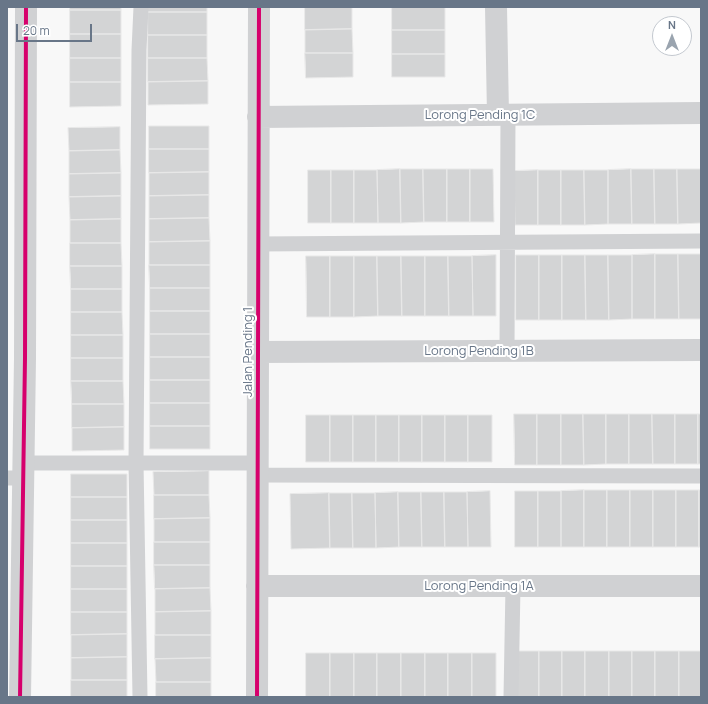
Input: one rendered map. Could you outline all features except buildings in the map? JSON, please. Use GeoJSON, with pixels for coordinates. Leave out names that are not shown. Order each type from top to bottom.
{"type":"FeatureCollection","features":[{"type":"Feature","properties":{"kind":"street"},"geometry":{"type":"LineString","coordinates":[[20,697],[14,596],[18,473],[16,358],[26,7]]}},
{"type":"Feature","properties":{"kind":"street","name":"Jalan Pending 1"},"geometry":{"type":"LineString","coordinates":[[256,697],[259,7]]}},
{"type":"Feature","properties":{"kind":"street"},"geometry":{"type":"LineString","coordinates":[[496,7],[503,115]]}},
{"type":"Feature","properties":{"kind":"street","name":"Lorong Pending 1C"},"geometry":{"type":"LineString","coordinates":[[258,117],[701,113]]}},
{"type":"Feature","properties":{"kind":"street","name":"Lorong Pending 1B"},"geometry":{"type":"LineString","coordinates":[[258,352],[701,350]]}},
{"type":"Feature","properties":{"kind":"street","name":"Lorong Pending 1A"},"geometry":{"type":"LineString","coordinates":[[257,586],[701,586]]}},
{"type":"Feature","properties":{"kind":"lane"},"geometry":{"type":"LineString","coordinates":[[140,697],[136,463],[139,50],[141,7]]}},
{"type":"Feature","properties":{"kind":"lane"},"geometry":{"type":"LineString","coordinates":[[503,115],[508,243],[507,351]]}},
{"type":"Feature","properties":{"kind":"lane"},"geometry":{"type":"LineString","coordinates":[[258,244],[701,241]]}},
{"type":"Feature","properties":{"kind":"lane"},"geometry":{"type":"LineString","coordinates":[[18,473],[136,463],[257,469],[701,476]]}},
{"type":"Feature","properties":{"kind":"lane"},"geometry":{"type":"LineString","coordinates":[[511,697],[513,586]]}},
{"type":"Feature","properties":{"kind":"cycle path"},"geometry":{"type":"LineString","coordinates":[[20,697],[25,358],[26,7]]}},
{"type":"Feature","properties":{"kind":"cycle path"},"geometry":{"type":"LineString","coordinates":[[257,697],[259,7]]}}]}
